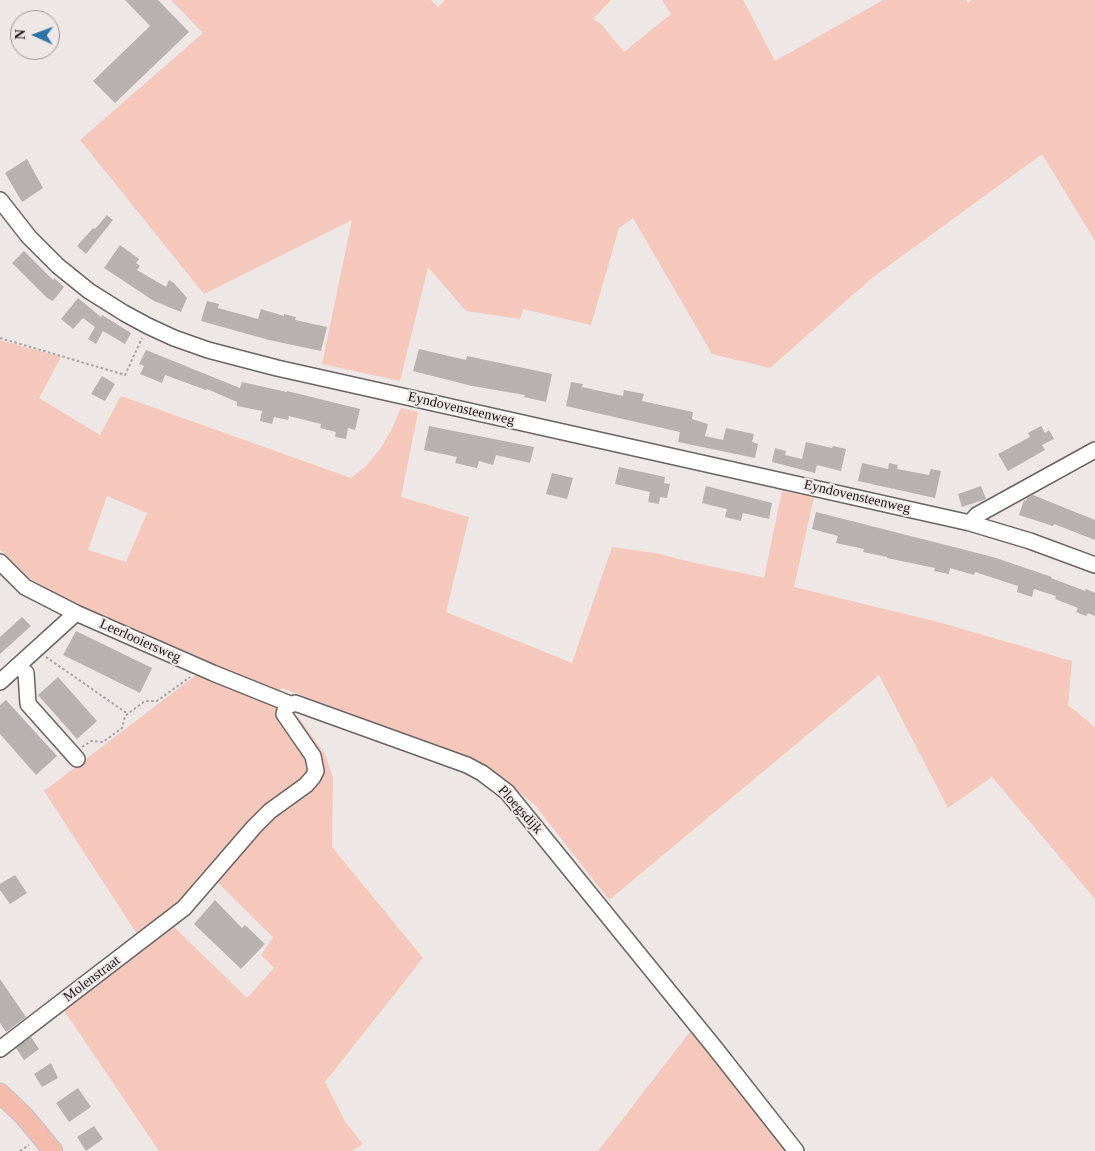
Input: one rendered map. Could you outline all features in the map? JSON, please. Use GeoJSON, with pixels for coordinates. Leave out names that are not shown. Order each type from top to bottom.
{"type":"FeatureCollection","features":[{"type":"Feature","properties":{"kind":"main road"},"geometry":{"type":"LineString","coordinates":[[0,1093],[24,1116],[53,1151]]}},
{"type":"Feature","properties":{"kind":"street","name":"Eyndovensteenweg"},"geometry":{"type":"LineString","coordinates":[[0,200],[29,237],[58,266],[89,290],[148,326],[208,350],[277,368],[970,523],[1030,541],[1095,566]]}},
{"type":"Feature","properties":{"kind":"street"},"geometry":{"type":"LineString","coordinates":[[970,523],[977,515],[1095,450]]}},
{"type":"Feature","properties":{"kind":"street","name":"Leerlooiersweg"},"geometry":{"type":"LineString","coordinates":[[0,562],[25,586],[76,613],[290,704]]}},
{"type":"Feature","properties":{"kind":"street"},"geometry":{"type":"LineString","coordinates":[[0,682],[76,613]]}},
{"type":"Feature","properties":{"kind":"street"},"geometry":{"type":"LineString","coordinates":[[18,666],[26,673],[28,704],[74,757]]}},
{"type":"Feature","properties":{"kind":"street","name":"Molenstraat"},"geometry":{"type":"LineString","coordinates":[[0,1049],[184,908],[254,827],[270,811],[306,785],[313,777],[316,771],[313,756],[284,714],[286,707],[290,704]]}},
{"type":"Feature","properties":{"kind":"street","name":"Ploegsdijk"},"geometry":{"type":"LineString","coordinates":[[290,704],[302,705],[468,765],[508,792],[796,1151]]}},
{"type":"Feature","properties":{"kind":"path"},"geometry":{"type":"LineString","coordinates":[[0,338],[125,375],[148,326]]}},
{"type":"Feature","properties":{"kind":"path"},"geometry":{"type":"LineString","coordinates":[[38,648],[47,657],[128,714]]}},
{"type":"Feature","properties":{"kind":"path"},"geometry":{"type":"LineString","coordinates":[[74,757],[91,741],[104,742],[122,728],[125,716],[145,701],[157,701],[202,668]]}},
{"type":"Feature","properties":{"kind":"shaded area"},"geometry":{"type":"Polygon","coordinates":[[[171,0],[431,0],[438,7],[445,0],[611,0],[593,19],[601,24],[624,52],[671,14],[662,0],[743,0],[775,61],[883,0],[966,0],[968,3],[972,0],[1095,0],[1095,241],[1042,154],[872,278],[770,368],[712,354],[633,218],[619,228],[591,325],[523,309],[520,319],[466,311],[428,267],[400,381],[322,364],[352,220],[204,294],[80,140],[203,33],[171,0]]]}},
{"type":"Feature","properties":{"kind":"shaded area"},"geometry":{"type":"Polygon","coordinates":[[[0,340],[61,357],[39,398],[100,435],[121,396],[351,478],[365,467],[380,449],[392,429],[401,408],[418,412],[401,497],[469,517],[446,612],[572,663],[612,547],[660,554],[764,578],[782,491],[814,497],[794,587],[942,623],[1072,661],[1068,705],[1095,727],[1095,899],[992,777],[948,808],[879,675],[609,900],[535,805],[486,766],[282,688],[277,692],[204,662],[65,599],[27,577],[0,550],[0,340]],[[107,496],[88,550],[126,562],[147,513],[107,496]]]}},
{"type":"Feature","properties":{"kind":"shaded area"},"geometry":{"type":"Polygon","coordinates":[[[196,675],[277,707],[309,760],[309,775],[188,896],[139,937],[44,791],[196,675]]]}},
{"type":"Feature","properties":{"kind":"shaded area"},"geometry":{"type":"Polygon","coordinates":[[[290,717],[298,717],[325,754],[333,778],[332,847],[423,958],[325,1082],[346,1123],[363,1144],[352,1151],[159,1151],[61,1006],[171,924],[247,998],[274,968],[261,955],[273,937],[215,880],[271,816],[316,780],[290,717]]]}},
{"type":"Feature","properties":{"kind":"shaded area"},"geometry":{"type":"Polygon","coordinates":[[[693,1028],[790,1151],[598,1151],[693,1028]]]}},
{"type":"Feature","properties":{"kind":"building"},"geometry":{"type":"Polygon","coordinates":[[[125,0],[158,0],[189,32],[115,103],[93,81],[150,26],[125,0]]]}},
{"type":"Feature","properties":{"kind":"building"},"geometry":{"type":"Polygon","coordinates":[[[27,159],[43,188],[22,202],[5,173],[27,159]]]}},
{"type":"Feature","properties":{"kind":"building"},"geometry":{"type":"Polygon","coordinates":[[[107,215],[113,220],[86,254],[77,246],[107,215]]]}},
{"type":"Feature","properties":{"kind":"building"},"geometry":{"type":"Polygon","coordinates":[[[120,245],[139,259],[136,263],[140,266],[137,270],[166,287],[169,280],[174,283],[187,298],[181,312],[154,301],[104,268],[120,245]]]}},
{"type":"Feature","properties":{"kind":"building"},"geometry":{"type":"Polygon","coordinates":[[[24,251],[53,280],[54,278],[64,287],[53,301],[47,298],[12,263],[24,251]]]}},
{"type":"Feature","properties":{"kind":"building"},"geometry":{"type":"Polygon","coordinates":[[[78,298],[101,317],[102,315],[131,333],[125,344],[103,331],[96,344],[88,339],[95,327],[83,318],[73,329],[61,319],[78,298]]]}},
{"type":"Feature","properties":{"kind":"building"},"geometry":{"type":"Polygon","coordinates":[[[207,301],[219,304],[218,308],[258,319],[261,309],[284,316],[284,314],[296,317],[295,320],[327,327],[321,351],[269,340],[201,321],[207,301]]]}},
{"type":"Feature","properties":{"kind":"building"},"geometry":{"type":"Polygon","coordinates":[[[419,349],[466,360],[467,356],[552,374],[546,402],[524,397],[525,395],[472,386],[413,371],[419,349]]]}},
{"type":"Feature","properties":{"kind":"building"},"geometry":{"type":"Polygon","coordinates":[[[146,350],[240,388],[242,382],[360,409],[355,430],[348,428],[346,439],[335,437],[336,432],[320,428],[321,424],[289,416],[288,420],[274,417],[272,424],[260,421],[262,411],[237,406],[237,402],[207,389],[165,375],[162,383],[140,374],[144,366],[139,364],[146,350]]]}},
{"type":"Feature","properties":{"kind":"building"},"geometry":{"type":"Polygon","coordinates":[[[102,376],[115,384],[105,401],[91,394],[102,376]]]}},
{"type":"Feature","properties":{"kind":"building"},"geometry":{"type":"Polygon","coordinates":[[[571,382],[583,384],[582,387],[623,396],[624,390],[644,394],[642,401],[693,412],[692,419],[708,424],[705,436],[723,440],[726,428],[754,434],[752,442],[758,444],[755,458],[678,442],[680,432],[566,406],[571,382]]]}},
{"type":"Feature","properties":{"kind":"building"},"geometry":{"type":"Polygon","coordinates":[[[429,426],[534,447],[530,463],[496,455],[493,465],[479,461],[477,468],[455,463],[457,457],[424,450],[429,426]]]}},
{"type":"Feature","properties":{"kind":"building"},"geometry":{"type":"Polygon","coordinates":[[[1041,426],[1045,433],[1049,430],[1054,439],[1042,445],[1045,450],[1008,471],[998,454],[1030,437],[1028,433],[1041,426]]]}},
{"type":"Feature","properties":{"kind":"building"},"geometry":{"type":"Polygon","coordinates":[[[806,442],[846,449],[841,471],[817,465],[815,473],[772,462],[775,448],[786,451],[785,455],[802,459],[806,442]]]}},
{"type":"Feature","properties":{"kind":"building"},"geometry":{"type":"Polygon","coordinates":[[[862,463],[888,469],[889,463],[898,465],[897,469],[929,475],[931,469],[941,471],[935,498],[858,481],[862,463]]]}},
{"type":"Feature","properties":{"kind":"building"},"geometry":{"type":"Polygon","coordinates":[[[619,467],[665,477],[664,483],[670,484],[667,498],[660,497],[659,504],[648,502],[650,492],[615,484],[619,467]]]}},
{"type":"Feature","properties":{"kind":"building"},"geometry":{"type":"Polygon","coordinates":[[[552,473],[573,478],[567,499],[546,494],[552,473]]]}},
{"type":"Feature","properties":{"kind":"building"},"geometry":{"type":"Polygon","coordinates":[[[706,486],[772,503],[769,519],[743,513],[741,521],[725,517],[727,509],[702,503],[706,486]]]}},
{"type":"Feature","properties":{"kind":"building"},"geometry":{"type":"Polygon","coordinates":[[[981,486],[986,499],[962,507],[958,494],[981,486]]]}},
{"type":"Feature","properties":{"kind":"building"},"geometry":{"type":"Polygon","coordinates":[[[1033,495],[1095,520],[1095,540],[1054,524],[1053,526],[1019,515],[1024,500],[1026,501],[1027,498],[1033,495]]]}},
{"type":"Feature","properties":{"kind":"building"},"geometry":{"type":"Polygon","coordinates":[[[816,512],[993,557],[1052,577],[1085,591],[1086,589],[1095,593],[1095,616],[1088,613],[1086,616],[1076,612],[1078,608],[1055,599],[1056,596],[1034,589],[1032,597],[1017,592],[1018,586],[975,572],[974,575],[950,568],[949,574],[934,571],[935,568],[863,552],[864,549],[836,543],[838,536],[812,529],[816,512]]]}},
{"type":"Feature","properties":{"kind":"building"},"geometry":{"type":"Polygon","coordinates":[[[22,617],[31,626],[0,654],[0,637],[22,617]]]}},
{"type":"Feature","properties":{"kind":"building"},"geometry":{"type":"Polygon","coordinates":[[[76,631],[152,668],[140,693],[63,655],[76,631]]]}},
{"type":"Feature","properties":{"kind":"building"},"geometry":{"type":"Polygon","coordinates":[[[58,677],[97,721],[77,739],[38,695],[58,677]]]}},
{"type":"Feature","properties":{"kind":"building"},"geometry":{"type":"Polygon","coordinates":[[[6,700],[57,756],[36,775],[0,734],[0,705],[6,700]]]}},
{"type":"Feature","properties":{"kind":"building"},"geometry":{"type":"Polygon","coordinates":[[[15,875],[27,893],[10,904],[0,890],[0,884],[15,875]]]}},
{"type":"Feature","properties":{"kind":"building"},"geometry":{"type":"Polygon","coordinates":[[[215,900],[242,928],[245,925],[265,944],[241,969],[194,924],[215,900]]]}},
{"type":"Feature","properties":{"kind":"building"},"geometry":{"type":"Polygon","coordinates":[[[0,979],[26,1017],[6,1032],[0,1023],[0,979]]]}},
{"type":"Feature","properties":{"kind":"building"},"geometry":{"type":"Polygon","coordinates":[[[31,1037],[39,1049],[24,1060],[16,1048],[31,1037]]]}},
{"type":"Feature","properties":{"kind":"building"},"geometry":{"type":"Polygon","coordinates":[[[51,1063],[58,1078],[42,1087],[34,1074],[51,1063]]]}},
{"type":"Feature","properties":{"kind":"building"},"geometry":{"type":"Polygon","coordinates":[[[78,1088],[91,1107],[69,1122],[56,1103],[78,1088]]]}},
{"type":"Feature","properties":{"kind":"building"},"geometry":{"type":"Polygon","coordinates":[[[94,1126],[103,1139],[86,1151],[77,1137],[94,1126]]]}}]}
